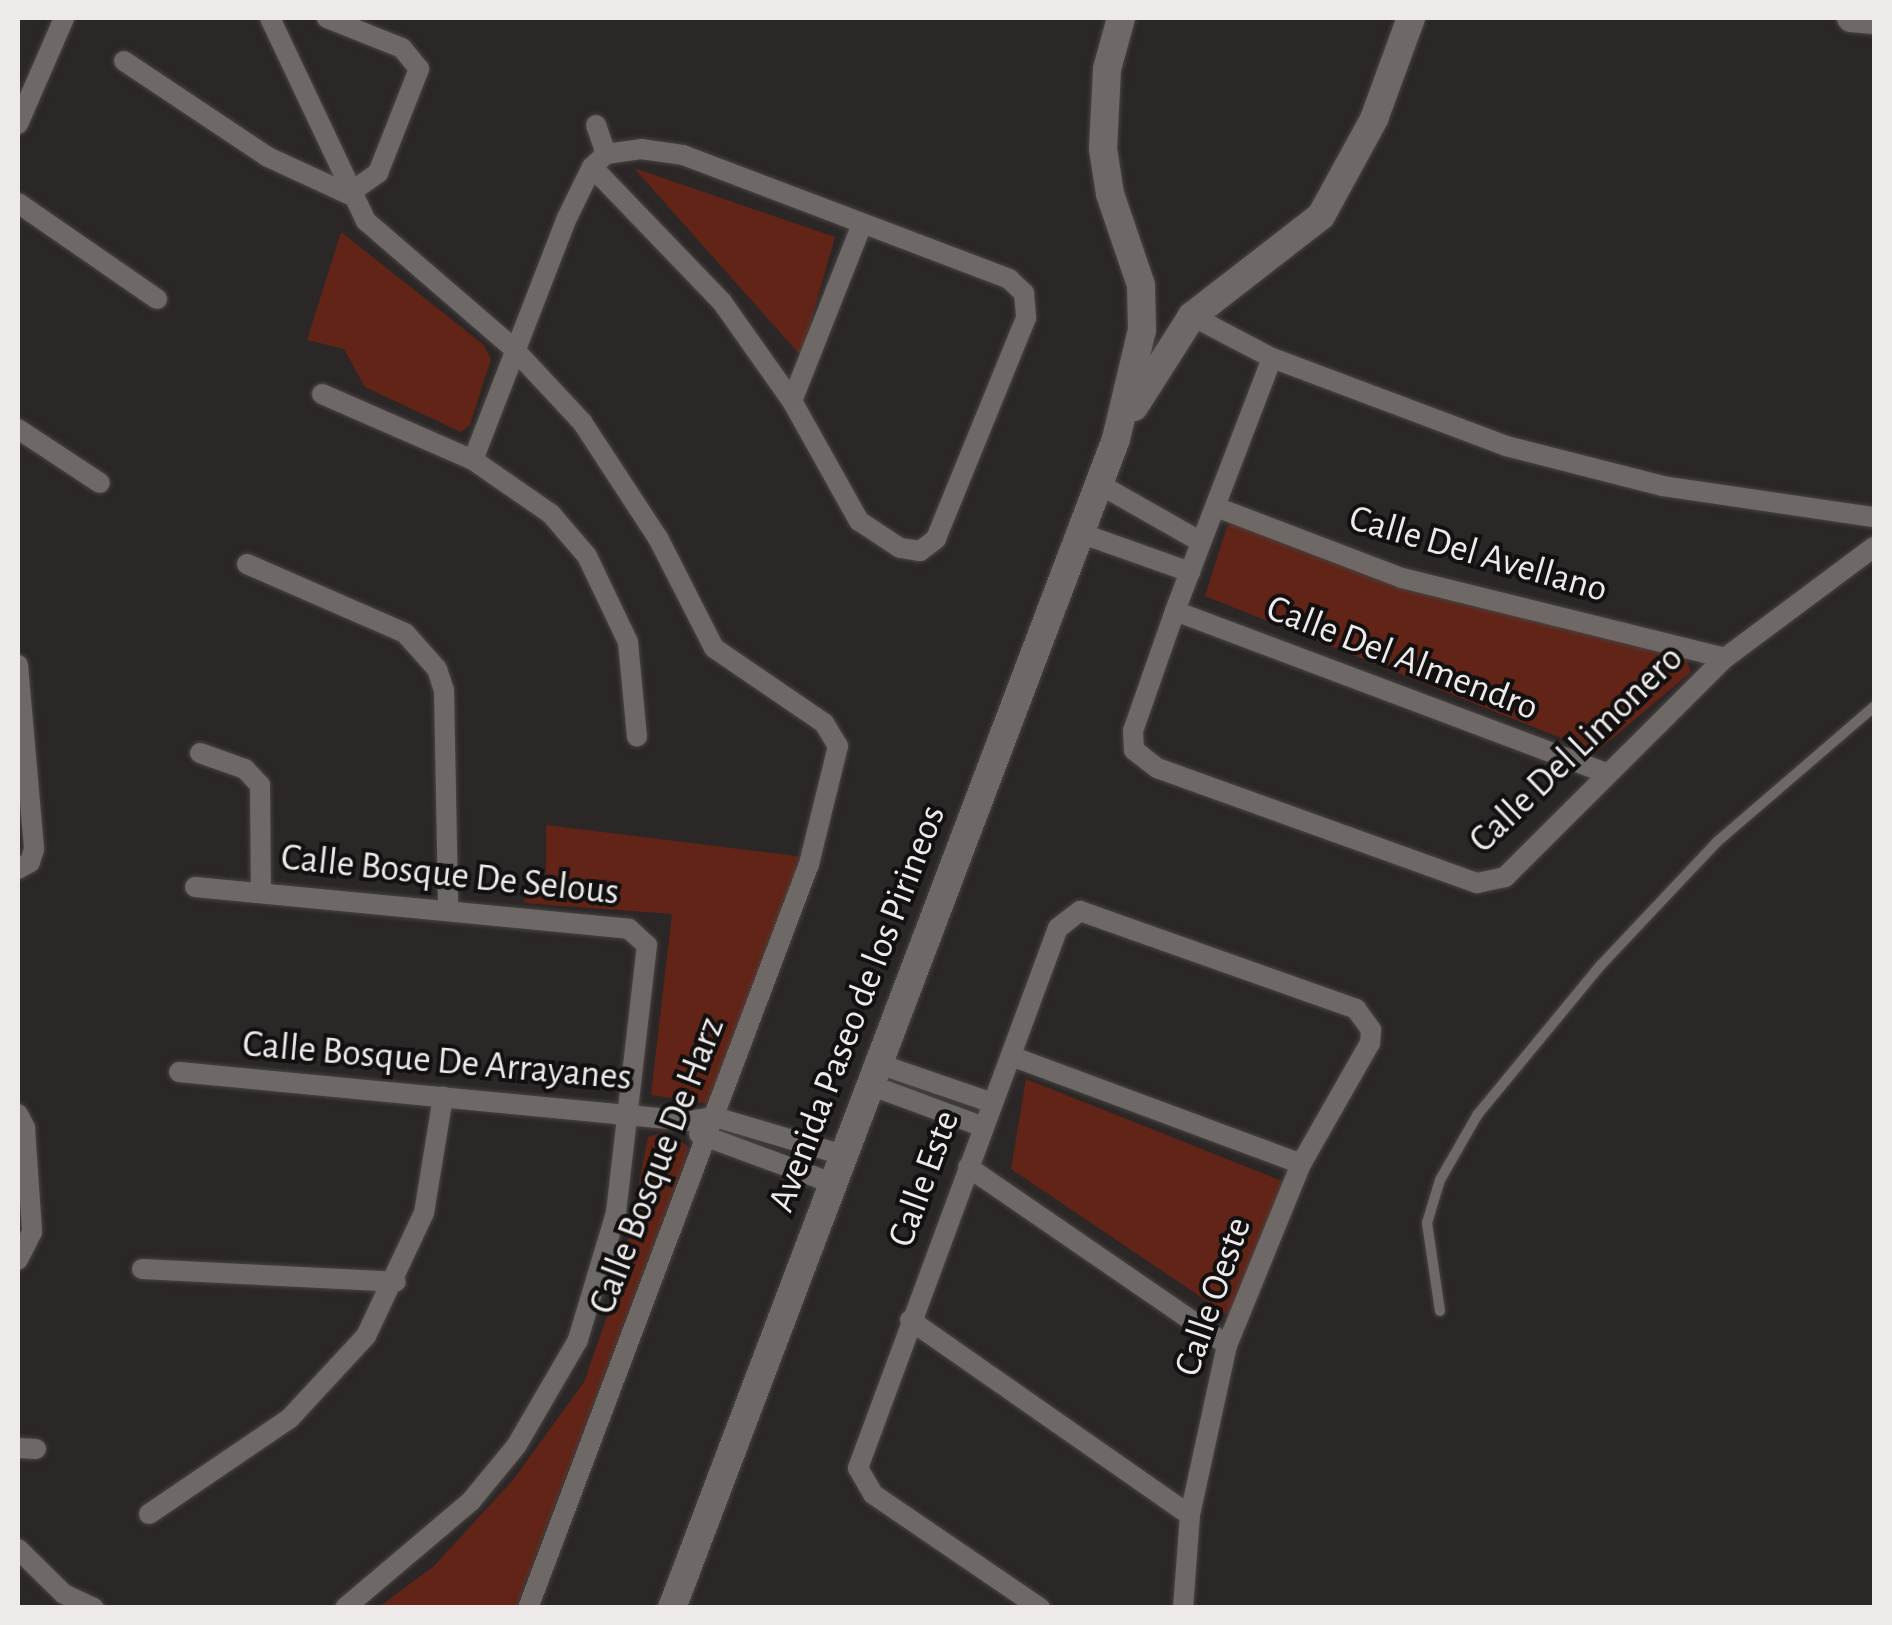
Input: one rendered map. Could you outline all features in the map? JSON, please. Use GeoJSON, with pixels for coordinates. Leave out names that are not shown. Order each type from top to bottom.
{"type":"FeatureCollection","features":[{"type":"Feature","properties":{"kind":"street"},"geometry":{"type":"LineString","coordinates":[[18,124],[37,69],[64,18]]}},
{"type":"Feature","properties":{"kind":"street"},"geometry":{"type":"LineString","coordinates":[[270,18],[348,194],[389,244],[512,347]]}},
{"type":"Feature","properties":{"kind":"street"},"geometry":{"type":"LineString","coordinates":[[326,18],[402,48],[419,68],[378,173],[348,194]]}},
{"type":"Feature","properties":{"kind":"street"},"geometry":{"type":"LineString","coordinates":[[1116,439],[1142,330],[1142,285],[1110,194],[1103,149],[1108,69],[1121,18]]}},
{"type":"Feature","properties":{"kind":"street"},"geometry":{"type":"LineString","coordinates":[[1116,439],[1172,337],[1192,316],[1321,216],[1374,119],[1412,18]]}},
{"type":"Feature","properties":{"kind":"street"},"geometry":{"type":"LineString","coordinates":[[1851,18],[1874,20]]}},
{"type":"Feature","properties":{"kind":"street"},"geometry":{"type":"LineString","coordinates":[[124,62],[268,157],[348,194]]}},
{"type":"Feature","properties":{"kind":"street"},"geometry":{"type":"LineString","coordinates":[[18,81],[37,69]]}},
{"type":"Feature","properties":{"kind":"street"},"geometry":{"type":"LineString","coordinates":[[473,460],[512,347],[599,160],[596,126]]}},
{"type":"Feature","properties":{"kind":"street"},"geometry":{"type":"LineString","coordinates":[[640,149],[682,155],[1009,279],[1026,302],[1026,318],[927,549],[900,548],[859,521],[792,402],[722,302],[599,160],[640,149]]}},
{"type":"Feature","properties":{"kind":"street"},"geometry":{"type":"LineString","coordinates":[[18,203],[158,299]]}},
{"type":"Feature","properties":{"kind":"street"},"geometry":{"type":"LineString","coordinates":[[792,402],[862,224]]}},
{"type":"Feature","properties":{"kind":"street"},"geometry":{"type":"LineString","coordinates":[[1192,316],[1272,358],[1413,415],[1593,471],[1874,517]]}},
{"type":"Feature","properties":{"kind":"street","name":"Calle Bosque De Harz"},"geometry":{"type":"LineString","coordinates":[[512,347],[622,477],[714,648],[824,723],[838,746],[809,864],[528,1608]]}},
{"type":"Feature","properties":{"kind":"street"},"geometry":{"type":"LineString","coordinates":[[1175,611],[1272,358]]}},
{"type":"Feature","properties":{"kind":"street"},"geometry":{"type":"LineString","coordinates":[[322,394],[473,460],[526,492],[587,556],[628,642],[637,737]]}},
{"type":"Feature","properties":{"kind":"street"},"geometry":{"type":"LineString","coordinates":[[18,428],[100,482]]}},
{"type":"Feature","properties":{"kind":"street","name":"Avenida Paseo de los Pirineos"},"geometry":{"type":"LineString","coordinates":[[672,1608],[1116,439]]}},
{"type":"Feature","properties":{"kind":"street"},"geometry":{"type":"LineString","coordinates":[[1099,484],[1202,542]]}},
{"type":"Feature","properties":{"kind":"street","name":"Calle Del Avellano"},"geometry":{"type":"LineString","coordinates":[[1216,507],[1402,578],[1726,658]]}},
{"type":"Feature","properties":{"kind":"street"},"geometry":{"type":"LineString","coordinates":[[1080,532],[1190,572]]}},
{"type":"Feature","properties":{"kind":"street","name":"Calle Del Limonero"},"geometry":{"type":"LineString","coordinates":[[1175,611],[1134,731],[1134,750],[1157,768],[1486,884],[1505,877],[1604,772],[1726,658],[1874,547]]}},
{"type":"Feature","properties":{"kind":"street"},"geometry":{"type":"LineString","coordinates":[[247,564],[405,633],[437,669],[444,690],[448,908]]}},
{"type":"Feature","properties":{"kind":"street","name":"Calle Del Almendro"},"geometry":{"type":"LineString","coordinates":[[1175,611],[1604,772]]}},
{"type":"Feature","properties":{"kind":"street"},"geometry":{"type":"LineString","coordinates":[[18,665],[34,850],[30,862],[18,869]]}},
{"type":"Feature","properties":{"kind":"street"},"geometry":{"type":"LineString","coordinates":[[200,753],[245,769],[260,785],[261,891]]}},
{"type":"Feature","properties":{"kind":"street","name":"Calle Bosque De Selous"},"geometry":{"type":"LineString","coordinates":[[196,887],[448,908],[629,929],[643,937],[648,952],[628,1115],[597,1293],[543,1404],[447,1527],[345,1608]]}},
{"type":"Feature","properties":{"kind":"street","name":"Calle Oeste"},"geometry":{"type":"LineString","coordinates":[[1072,913],[1093,914],[1356,1008],[1371,1030],[1370,1044],[1300,1164],[1226,1345],[1190,1516],[1183,1608]]}},
{"type":"Feature","properties":{"kind":"street","name":"Calle Este"},"geometry":{"type":"LineString","coordinates":[[1040,1608],[873,1494],[859,1476],[859,1458],[980,1126],[1058,928],[1072,913]]}},
{"type":"Feature","properties":{"kind":"street"},"geometry":{"type":"LineString","coordinates":[[1010,1056],[1300,1164]]}},
{"type":"Feature","properties":{"kind":"street","name":"Calle Bosque De Arrayanes"},"geometry":{"type":"LineString","coordinates":[[178,1072],[689,1121],[716,1117],[843,1155]]}},
{"type":"Feature","properties":{"kind":"street"},"geometry":{"type":"LineString","coordinates":[[873,1074],[990,1102]]}},
{"type":"Feature","properties":{"kind":"street"},"geometry":{"type":"LineString","coordinates":[[873,1074],[980,1126]]}},
{"type":"Feature","properties":{"kind":"street"},"geometry":{"type":"LineString","coordinates":[[149,1514],[304,1405],[346,1365],[396,1282],[424,1213],[443,1097]]}},
{"type":"Feature","properties":{"kind":"street"},"geometry":{"type":"LineString","coordinates":[[18,1114],[24,1128],[32,1232],[21,1258]]}},
{"type":"Feature","properties":{"kind":"street"},"geometry":{"type":"LineString","coordinates":[[689,1121],[705,1141],[832,1183]]}},
{"type":"Feature","properties":{"kind":"street"},"geometry":{"type":"LineString","coordinates":[[968,1167],[1226,1345]]}},
{"type":"Feature","properties":{"kind":"street"},"geometry":{"type":"LineString","coordinates":[[142,1269],[396,1282]]}},
{"type":"Feature","properties":{"kind":"street"},"geometry":{"type":"LineString","coordinates":[[910,1320],[1190,1516]]}},
{"type":"Feature","properties":{"kind":"street"},"geometry":{"type":"LineString","coordinates":[[18,1549],[64,1594],[94,1608]]}},
{"type":"Feature","properties":{"kind":"lane"},"geometry":{"type":"LineString","coordinates":[[1440,1312],[1427,1223],[1440,1180],[1478,1114],[1600,965],[1718,841],[1874,707]]}},
{"type":"Feature","properties":{"kind":"shaded area"},"geometry":{"type":"Polygon","coordinates":[[[634,168],[835,237],[801,356],[634,168]]]}},
{"type":"Feature","properties":{"kind":"shaded area"},"geometry":{"type":"Polygon","coordinates":[[[341,232],[484,345],[491,359],[470,425],[461,432],[365,387],[344,349],[307,340],[341,232]]]}},
{"type":"Feature","properties":{"kind":"shaded area"},"geometry":{"type":"Polygon","coordinates":[[[1236,521],[1468,605],[1685,654],[1691,672],[1596,752],[1205,596],[1227,527],[1236,521]]]}},
{"type":"Feature","properties":{"kind":"shaded area"},"geometry":{"type":"Polygon","coordinates":[[[546,825],[805,857],[709,1104],[651,1095],[672,914],[524,903],[527,881],[546,882],[546,825]]]}},
{"type":"Feature","properties":{"kind":"shaded area"},"geometry":{"type":"Polygon","coordinates":[[[1026,1079],[1287,1183],[1238,1322],[1011,1169],[1026,1079]]]}},
{"type":"Feature","properties":{"kind":"shaded area"},"geometry":{"type":"Polygon","coordinates":[[[664,1132],[688,1146],[685,1161],[516,1607],[379,1607],[434,1566],[513,1480],[584,1382],[620,1280],[648,1137],[664,1132]]]}}]}
